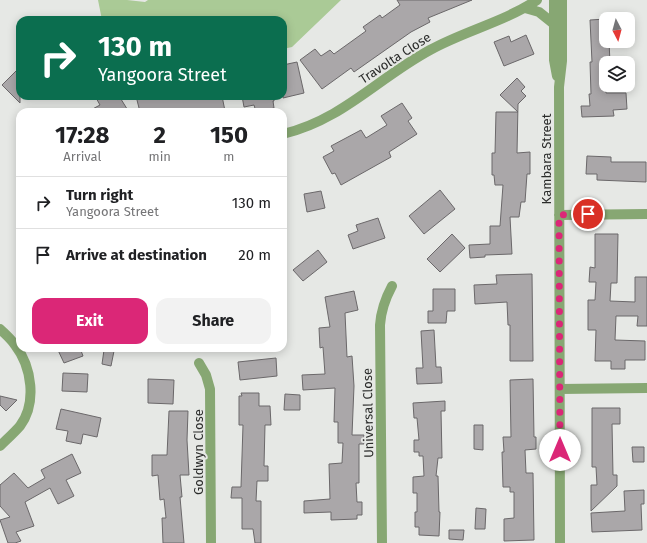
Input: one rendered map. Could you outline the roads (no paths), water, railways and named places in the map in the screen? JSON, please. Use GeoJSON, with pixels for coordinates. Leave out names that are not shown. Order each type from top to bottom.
{"type":"FeatureCollection","features":[{"type":"Feature","properties":{"kind":"street","name":"Travolta Close"},"geometry":{"type":"LineString","coordinates":[[287,133],[306,127],[341,110],[428,50],[525,8],[537,0]]}},
{"type":"Feature","properties":{"kind":"street","name":"Kambara Street"},"geometry":{"type":"LineString","coordinates":[[554,0],[554,60],[559,87]]}},
{"type":"Feature","properties":{"kind":"street","name":"Kambara Street"},"geometry":{"type":"LineString","coordinates":[[560,543],[559,87],[562,61],[562,0]]}},
{"type":"Feature","properties":{"kind":"street"},"geometry":{"type":"LineString","coordinates":[[525,8],[539,12],[554,24]]}},
{"type":"Feature","properties":{"kind":"street"},"geometry":{"type":"LineString","coordinates":[[559,215],[647,214]]}},
{"type":"Feature","properties":{"kind":"street","name":"Universal Close"},"geometry":{"type":"LineString","coordinates":[[382,543],[380,326],[384,301],[392,286]]}},
{"type":"Feature","properties":{"kind":"street"},"geometry":{"type":"LineString","coordinates":[[0,329],[16,347]]}},
{"type":"Feature","properties":{"kind":"street"},"geometry":{"type":"LineString","coordinates":[[0,446],[20,426],[27,412],[30,397],[30,376],[19,352]]}},
{"type":"Feature","properties":{"kind":"street","name":"Goldwyn Close"},"geometry":{"type":"LineString","coordinates":[[199,364],[206,375],[210,389],[212,543]]}},
{"type":"Feature","properties":{"kind":"street"},"geometry":{"type":"LineString","coordinates":[[560,389],[647,388]]}}]}
